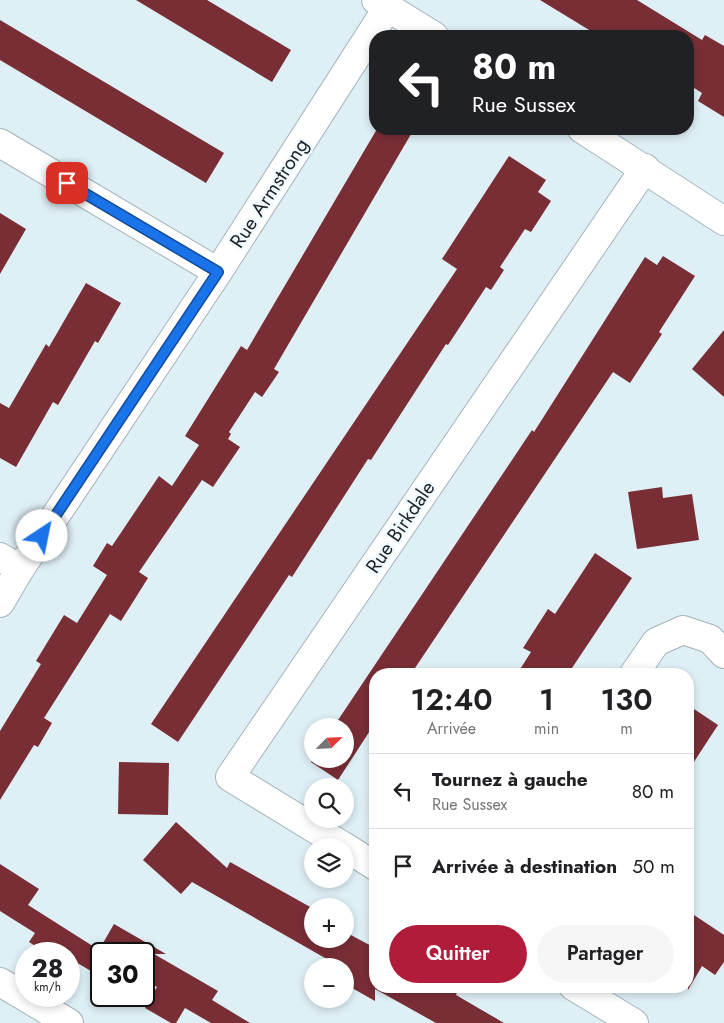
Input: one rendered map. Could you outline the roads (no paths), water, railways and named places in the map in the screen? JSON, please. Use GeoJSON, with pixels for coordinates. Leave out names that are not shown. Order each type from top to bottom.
{"type":"FeatureCollection","features":[{"type":"Feature","properties":{"kind":"street"},"geometry":{"type":"LineString","coordinates":[[382,4],[424,30]]}},
{"type":"Feature","properties":{"kind":"street","name":"Rue Armstrong"},"geometry":{"type":"LineString","coordinates":[[0,603],[10,563],[218,272],[382,4]]}},
{"type":"Feature","properties":{"kind":"street"},"geometry":{"type":"LineString","coordinates":[[592,135],[724,221]]}},
{"type":"Feature","properties":{"kind":"street"},"geometry":{"type":"LineString","coordinates":[[0,144],[218,272]]}},
{"type":"Feature","properties":{"kind":"street","name":"Rue Birkdale"},"geometry":{"type":"LineString","coordinates":[[329,838],[230,777],[645,168]]}},
{"type":"Feature","properties":{"kind":"street"},"geometry":{"type":"LineString","coordinates":[[638,668],[656,642],[683,630],[710,639],[724,654]]}},
{"type":"Feature","properties":{"kind":"street","name":"Rue Birkdale"},"geometry":{"type":"LineString","coordinates":[[354,853],[369,862]]}},
{"type":"Feature","properties":{"kind":"street"},"geometry":{"type":"LineString","coordinates":[[0,982],[69,1023]]}},
{"type":"Feature","properties":{"kind":"street"},"geometry":{"type":"LineString","coordinates":[[585,993],[634,1023]]}}]}
